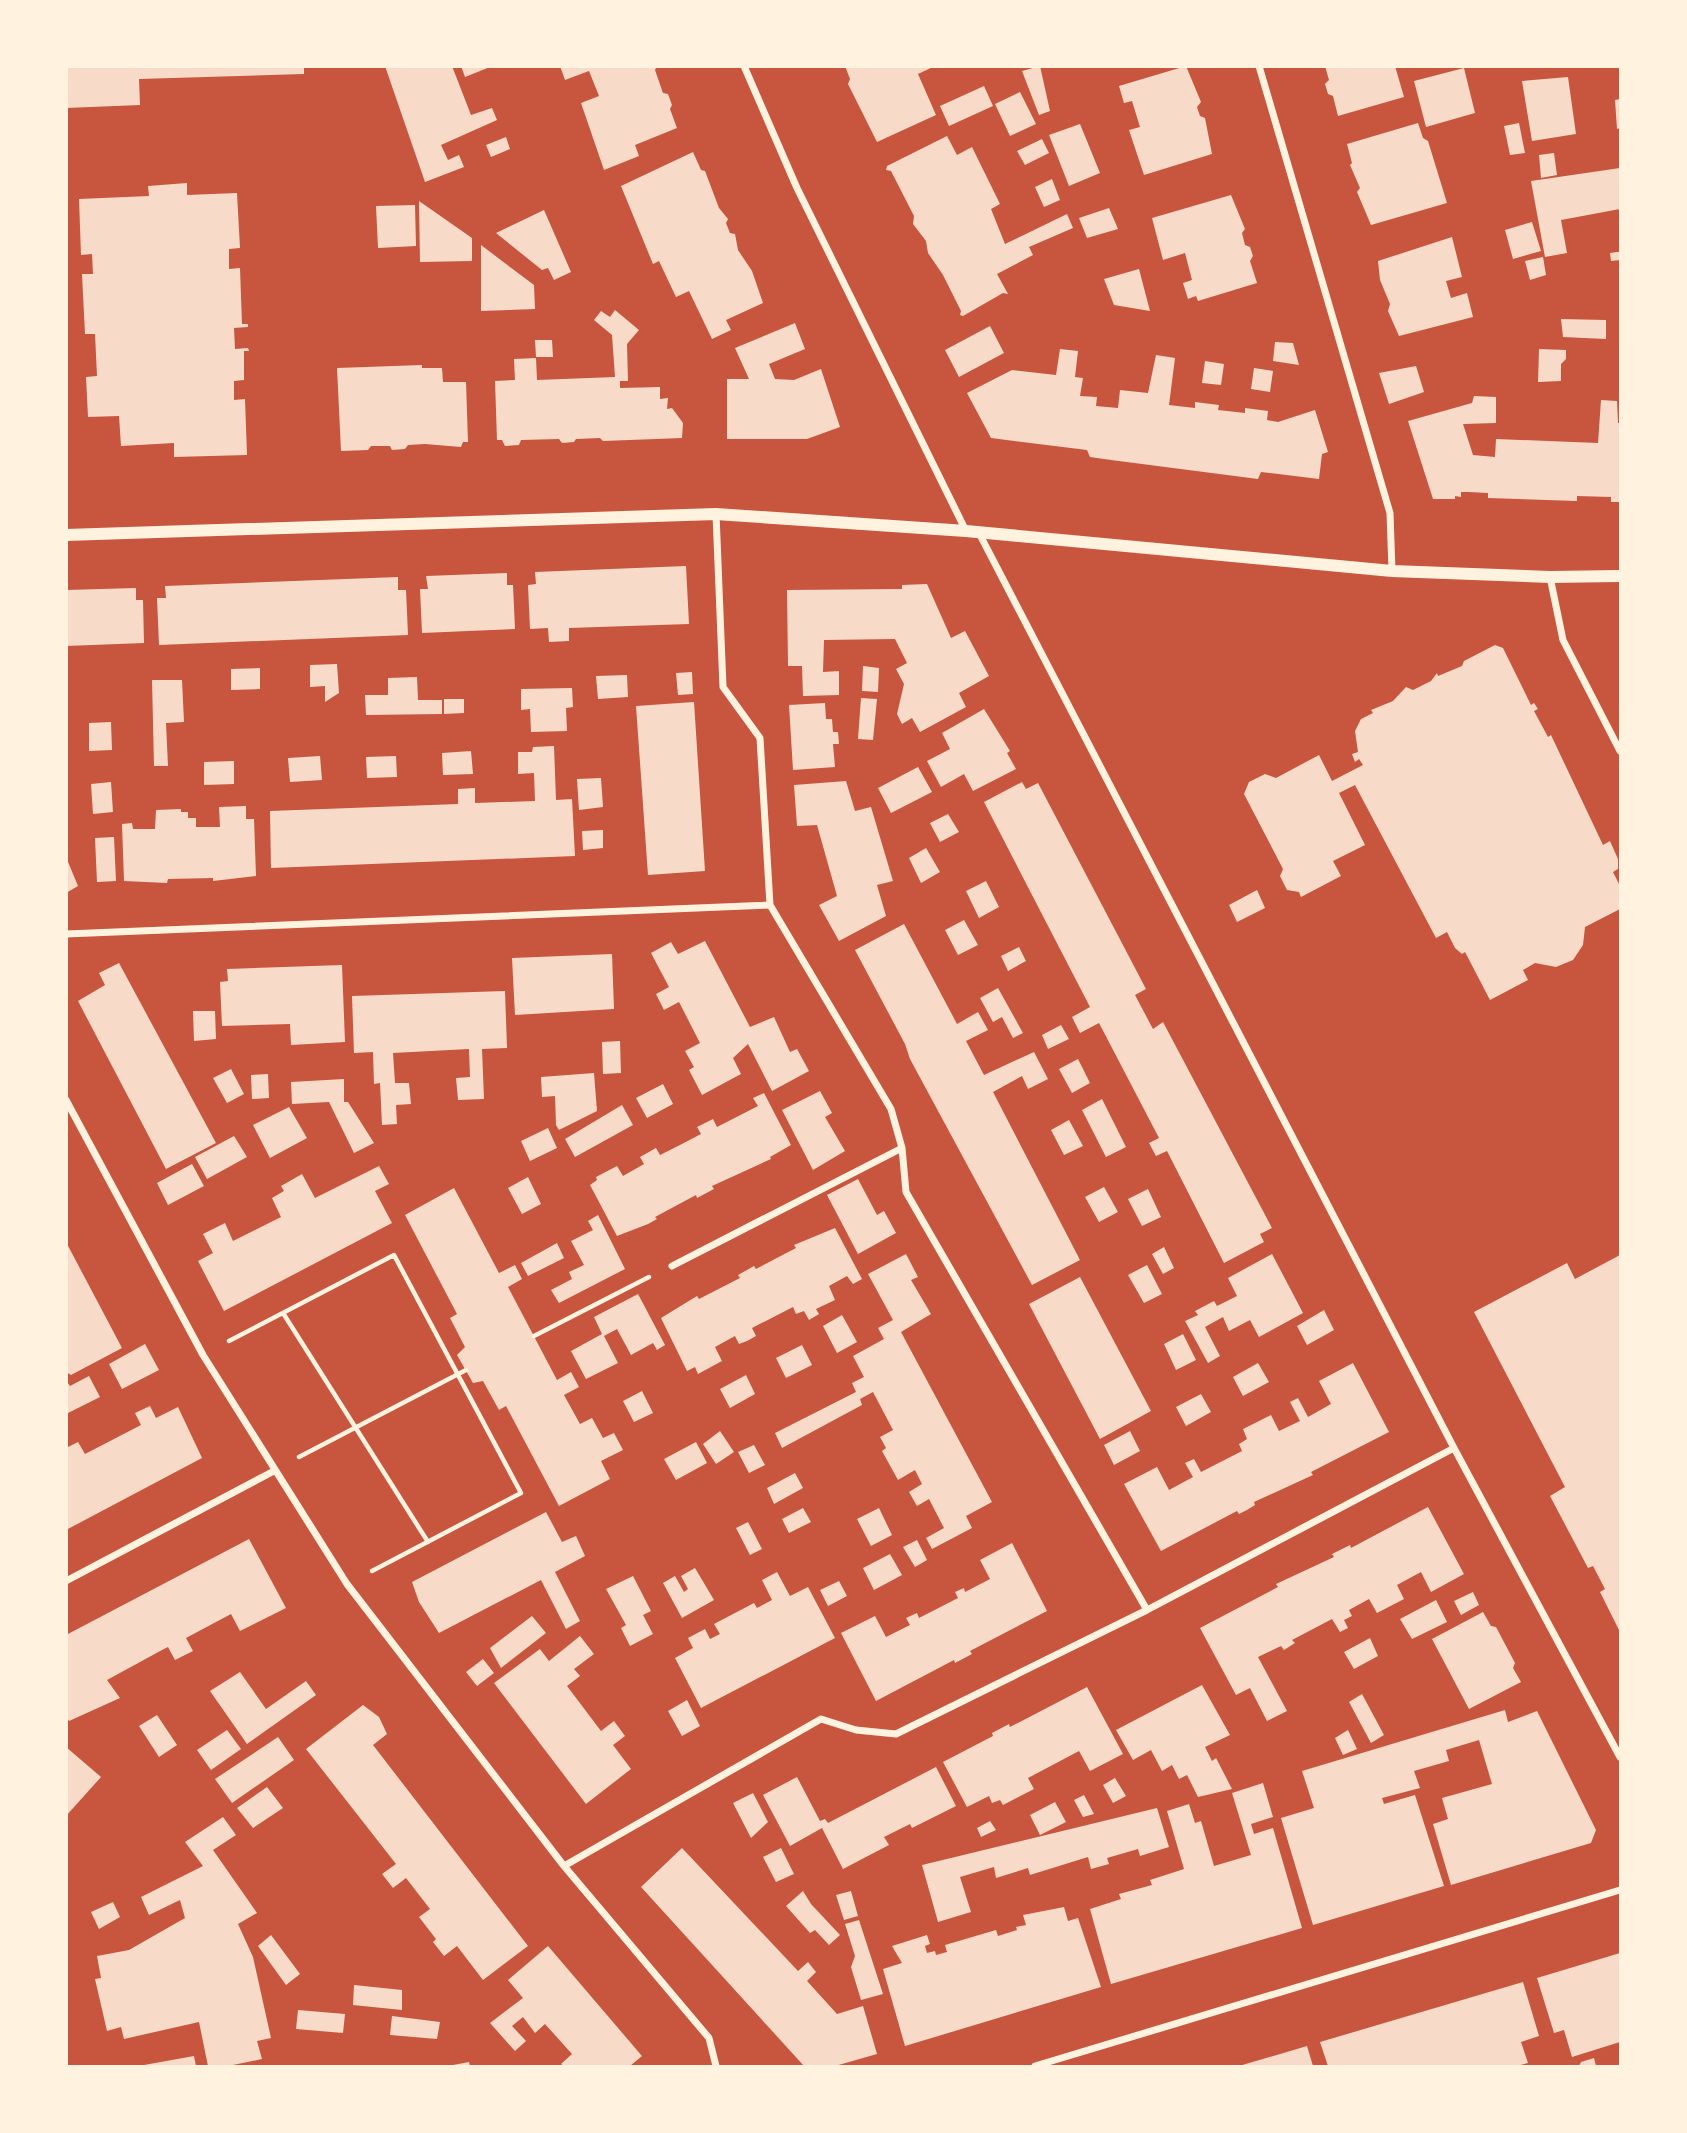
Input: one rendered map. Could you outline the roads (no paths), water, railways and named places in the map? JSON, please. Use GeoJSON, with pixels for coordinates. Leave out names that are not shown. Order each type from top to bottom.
{"type":"FeatureCollection","features":[{"type":"Feature","properties":{"kind":"street"},"geometry":{"type":"LineString","coordinates":[[744,66],[797,188],[972,531],[1454,1448],[1620,1757]]}},
{"type":"Feature","properties":{"kind":"street"},"geometry":{"type":"LineString","coordinates":[[1259,66],[1391,513],[1392,571]]}},
{"type":"Feature","properties":{"kind":"street"},"geometry":{"type":"LineString","coordinates":[[716,514],[723,687],[760,738],[770,905],[891,1109],[902,1148],[906,1192],[1147,1610]]}},
{"type":"Feature","properties":{"kind":"street"},"geometry":{"type":"LineString","coordinates":[[66,535],[716,514],[972,531],[1392,571],[1549,577],[1620,576]]}},
{"type":"Feature","properties":{"kind":"street"},"geometry":{"type":"LineString","coordinates":[[1549,577],[1563,640],[1620,751]]}},
{"type":"Feature","properties":{"kind":"street"},"geometry":{"type":"LineString","coordinates":[[66,934],[770,905]]}},
{"type":"Feature","properties":{"kind":"street"},"geometry":{"type":"LineString","coordinates":[[66,1100],[203,1355],[347,1584],[564,1866],[709,2038],[716,2067]]}},
{"type":"Feature","properties":{"kind":"street"},"geometry":{"type":"LineString","coordinates":[[672,1266],[902,1148]]}},
{"type":"Feature","properties":{"kind":"street"},"geometry":{"type":"LineString","coordinates":[[564,1866],[821,1719],[856,1730],[896,1734],[1147,1610],[1454,1448]]}},
{"type":"Feature","properties":{"kind":"street"},"geometry":{"type":"LineString","coordinates":[[66,1581],[274,1471]]}},
{"type":"Feature","properties":{"kind":"street"},"geometry":{"type":"LineString","coordinates":[[1035,2067],[1620,1889]]}}]}
